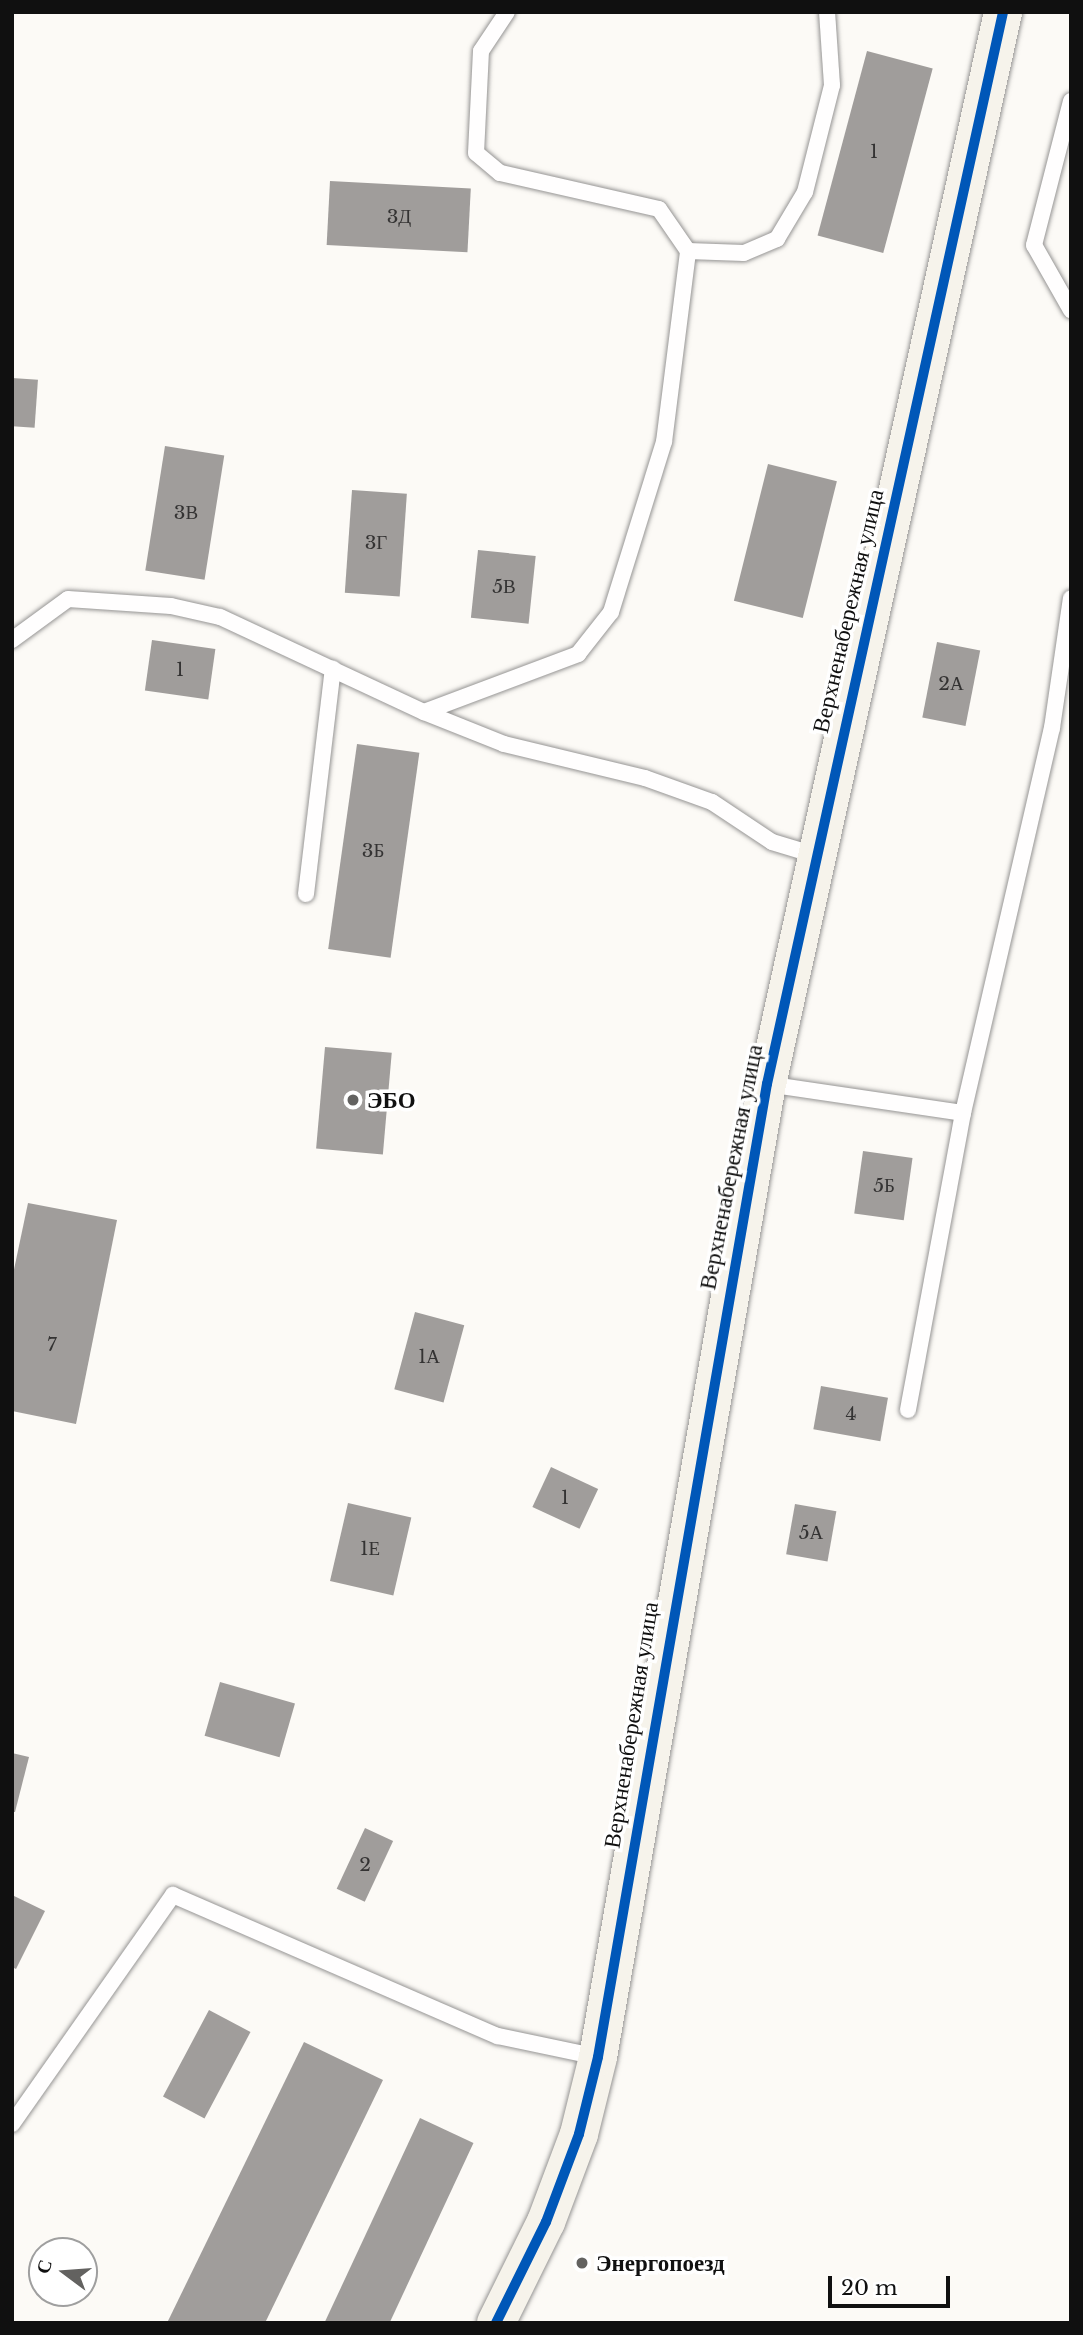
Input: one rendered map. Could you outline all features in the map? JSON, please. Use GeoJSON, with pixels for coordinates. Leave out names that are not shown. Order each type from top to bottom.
{"type":"FeatureCollection","features":[{"type":"Feature","properties":{"kind":"street","name":"Верхненабережная улица"},"geometry":{"type":"LineString","coordinates":[[496,2323],[546,2222],[579,2134],[598,2057],[767,1084],[815,855],[1003,12]]}},
{"type":"Feature","properties":{"kind":"lane"},"geometry":{"type":"LineString","coordinates":[[424,712],[578,654],[611,612],[664,442],[688,251],[659,209],[500,173],[476,153],[481,51],[507,12]]}},
{"type":"Feature","properties":{"kind":"lane"},"geometry":{"type":"LineString","coordinates":[[688,251],[744,253],[777,239],[805,192],[832,85],[827,12]]}},
{"type":"Feature","properties":{"kind":"lane"},"geometry":{"type":"LineString","coordinates":[[1071,101],[1034,246],[1071,310]]}},
{"type":"Feature","properties":{"kind":"lane"},"geometry":{"type":"LineString","coordinates":[[908,1410],[963,1114],[1052,728],[1071,598]]}},
{"type":"Feature","properties":{"kind":"lane"},"geometry":{"type":"LineString","coordinates":[[12,640],[68,599],[114,600],[220,617],[424,712],[504,744],[645,778],[712,802],[772,842],[815,855]]}},
{"type":"Feature","properties":{"kind":"lane"},"geometry":{"type":"LineString","coordinates":[[306,894],[333,670]]}},
{"type":"Feature","properties":{"kind":"lane"},"geometry":{"type":"LineString","coordinates":[[767,1084],[963,1114]]}},
{"type":"Feature","properties":{"kind":"lane"},"geometry":{"type":"LineString","coordinates":[[12,2124],[173,1895],[498,2036],[598,2057]]}},
{"type":"Feature","properties":{"kind":"building"},"geometry":{"type":"Polygon","coordinates":[[[867,51],[933,69],[883,253],[818,235],[867,51]]]}},
{"type":"Feature","properties":{"kind":"building"},"geometry":{"type":"Polygon","coordinates":[[[330,181],[471,188],[467,252],[327,245],[330,181]]]}},
{"type":"Feature","properties":{"kind":"building"},"geometry":{"type":"Polygon","coordinates":[[[12,378],[38,380],[35,428],[12,426],[12,378]]]}},
{"type":"Feature","properties":{"kind":"building"},"geometry":{"type":"Polygon","coordinates":[[[165,446],[224,455],[205,580],[145,570],[165,446]]]}},
{"type":"Feature","properties":{"kind":"building"},"geometry":{"type":"Polygon","coordinates":[[[768,464],[837,481],[803,618],[734,601],[768,464]]]}},
{"type":"Feature","properties":{"kind":"building"},"geometry":{"type":"Polygon","coordinates":[[[352,490],[407,494],[400,597],[345,593],[352,490]]]}},
{"type":"Feature","properties":{"kind":"building"},"geometry":{"type":"Polygon","coordinates":[[[478,550],[536,556],[529,624],[471,618],[478,550]]]}},
{"type":"Feature","properties":{"kind":"building"},"geometry":{"type":"Polygon","coordinates":[[[152,640],[215,649],[208,699],[145,691],[152,640]]]}},
{"type":"Feature","properties":{"kind":"building"},"geometry":{"type":"Polygon","coordinates":[[[937,642],[980,650],[965,726],[922,718],[937,642]]]}},
{"type":"Feature","properties":{"kind":"building"},"geometry":{"type":"Polygon","coordinates":[[[357,744],[419,753],[391,958],[328,949],[357,744]]]}},
{"type":"Feature","properties":{"kind":"building","name":"ЭБО"},"geometry":{"type":"Polygon","coordinates":[[[325,1047],[392,1053],[383,1154],[316,1149],[325,1047]]]}},
{"type":"Feature","properties":{"kind":"building"},"geometry":{"type":"Polygon","coordinates":[[[863,1151],[913,1158],[904,1220],[854,1213],[863,1151]]]}},
{"type":"Feature","properties":{"kind":"building"},"geometry":{"type":"Polygon","coordinates":[[[28,1203],[117,1220],[76,1424],[12,1411],[12,1279],[28,1203]]]}},
{"type":"Feature","properties":{"kind":"building"},"geometry":{"type":"Polygon","coordinates":[[[415,1312],[464,1325],[444,1402],[394,1389],[415,1312]]]}},
{"type":"Feature","properties":{"kind":"building"},"geometry":{"type":"Polygon","coordinates":[[[821,1386],[888,1398],[880,1441],[813,1429],[821,1386]]]}},
{"type":"Feature","properties":{"kind":"building"},"geometry":{"type":"Polygon","coordinates":[[[551,1467],[598,1489],[580,1529],[532,1507],[551,1467]]]}},
{"type":"Feature","properties":{"kind":"building"},"geometry":{"type":"Polygon","coordinates":[[[348,1503],[411,1518],[393,1596],[330,1581],[348,1503]]]}},
{"type":"Feature","properties":{"kind":"building"},"geometry":{"type":"Polygon","coordinates":[[[795,1504],[836,1511],[828,1562],[786,1554],[795,1504]]]}},
{"type":"Feature","properties":{"kind":"building"},"geometry":{"type":"Polygon","coordinates":[[[220,1682],[295,1703],[280,1757],[205,1736],[220,1682]]]}},
{"type":"Feature","properties":{"kind":"building"},"geometry":{"type":"Polygon","coordinates":[[[12,1753],[29,1757],[15,1812],[12,1812],[12,1753]]]}},
{"type":"Feature","properties":{"kind":"building"},"geometry":{"type":"Polygon","coordinates":[[[365,1828],[393,1841],[365,1902],[337,1889],[365,1828]]]}},
{"type":"Feature","properties":{"kind":"building"},"geometry":{"type":"Polygon","coordinates":[[[12,1895],[45,1911],[16,1969],[12,1967],[12,1895]]]}},
{"type":"Feature","properties":{"kind":"building"},"geometry":{"type":"Polygon","coordinates":[[[209,2010],[250,2032],[204,2119],[163,2097],[209,2010]]]}},
{"type":"Feature","properties":{"kind":"building"},"geometry":{"type":"Polygon","coordinates":[[[304,2042],[383,2080],[265,2323],[167,2323],[304,2042]]]}},
{"type":"Feature","properties":{"kind":"building"},"geometry":{"type":"Polygon","coordinates":[[[420,2118],[473,2143],[390,2323],[324,2323],[420,2118]]]}},
{"type":"Feature","properties":{"kind":"cycle path"},"geometry":{"type":"LineString","coordinates":[[496,2323],[546,2222],[579,2134],[598,2057],[767,1084],[1003,12]]}},
{"type":"Feature","properties":{"kind":"place","name":"ЭБО"},"geometry":{"type":"Point","coordinates":[353,1100]}},
{"type":"Feature","properties":{"kind":"place","name":"Энергопоезд"},"geometry":{"type":"Point","coordinates":[582,2263]}}]}
